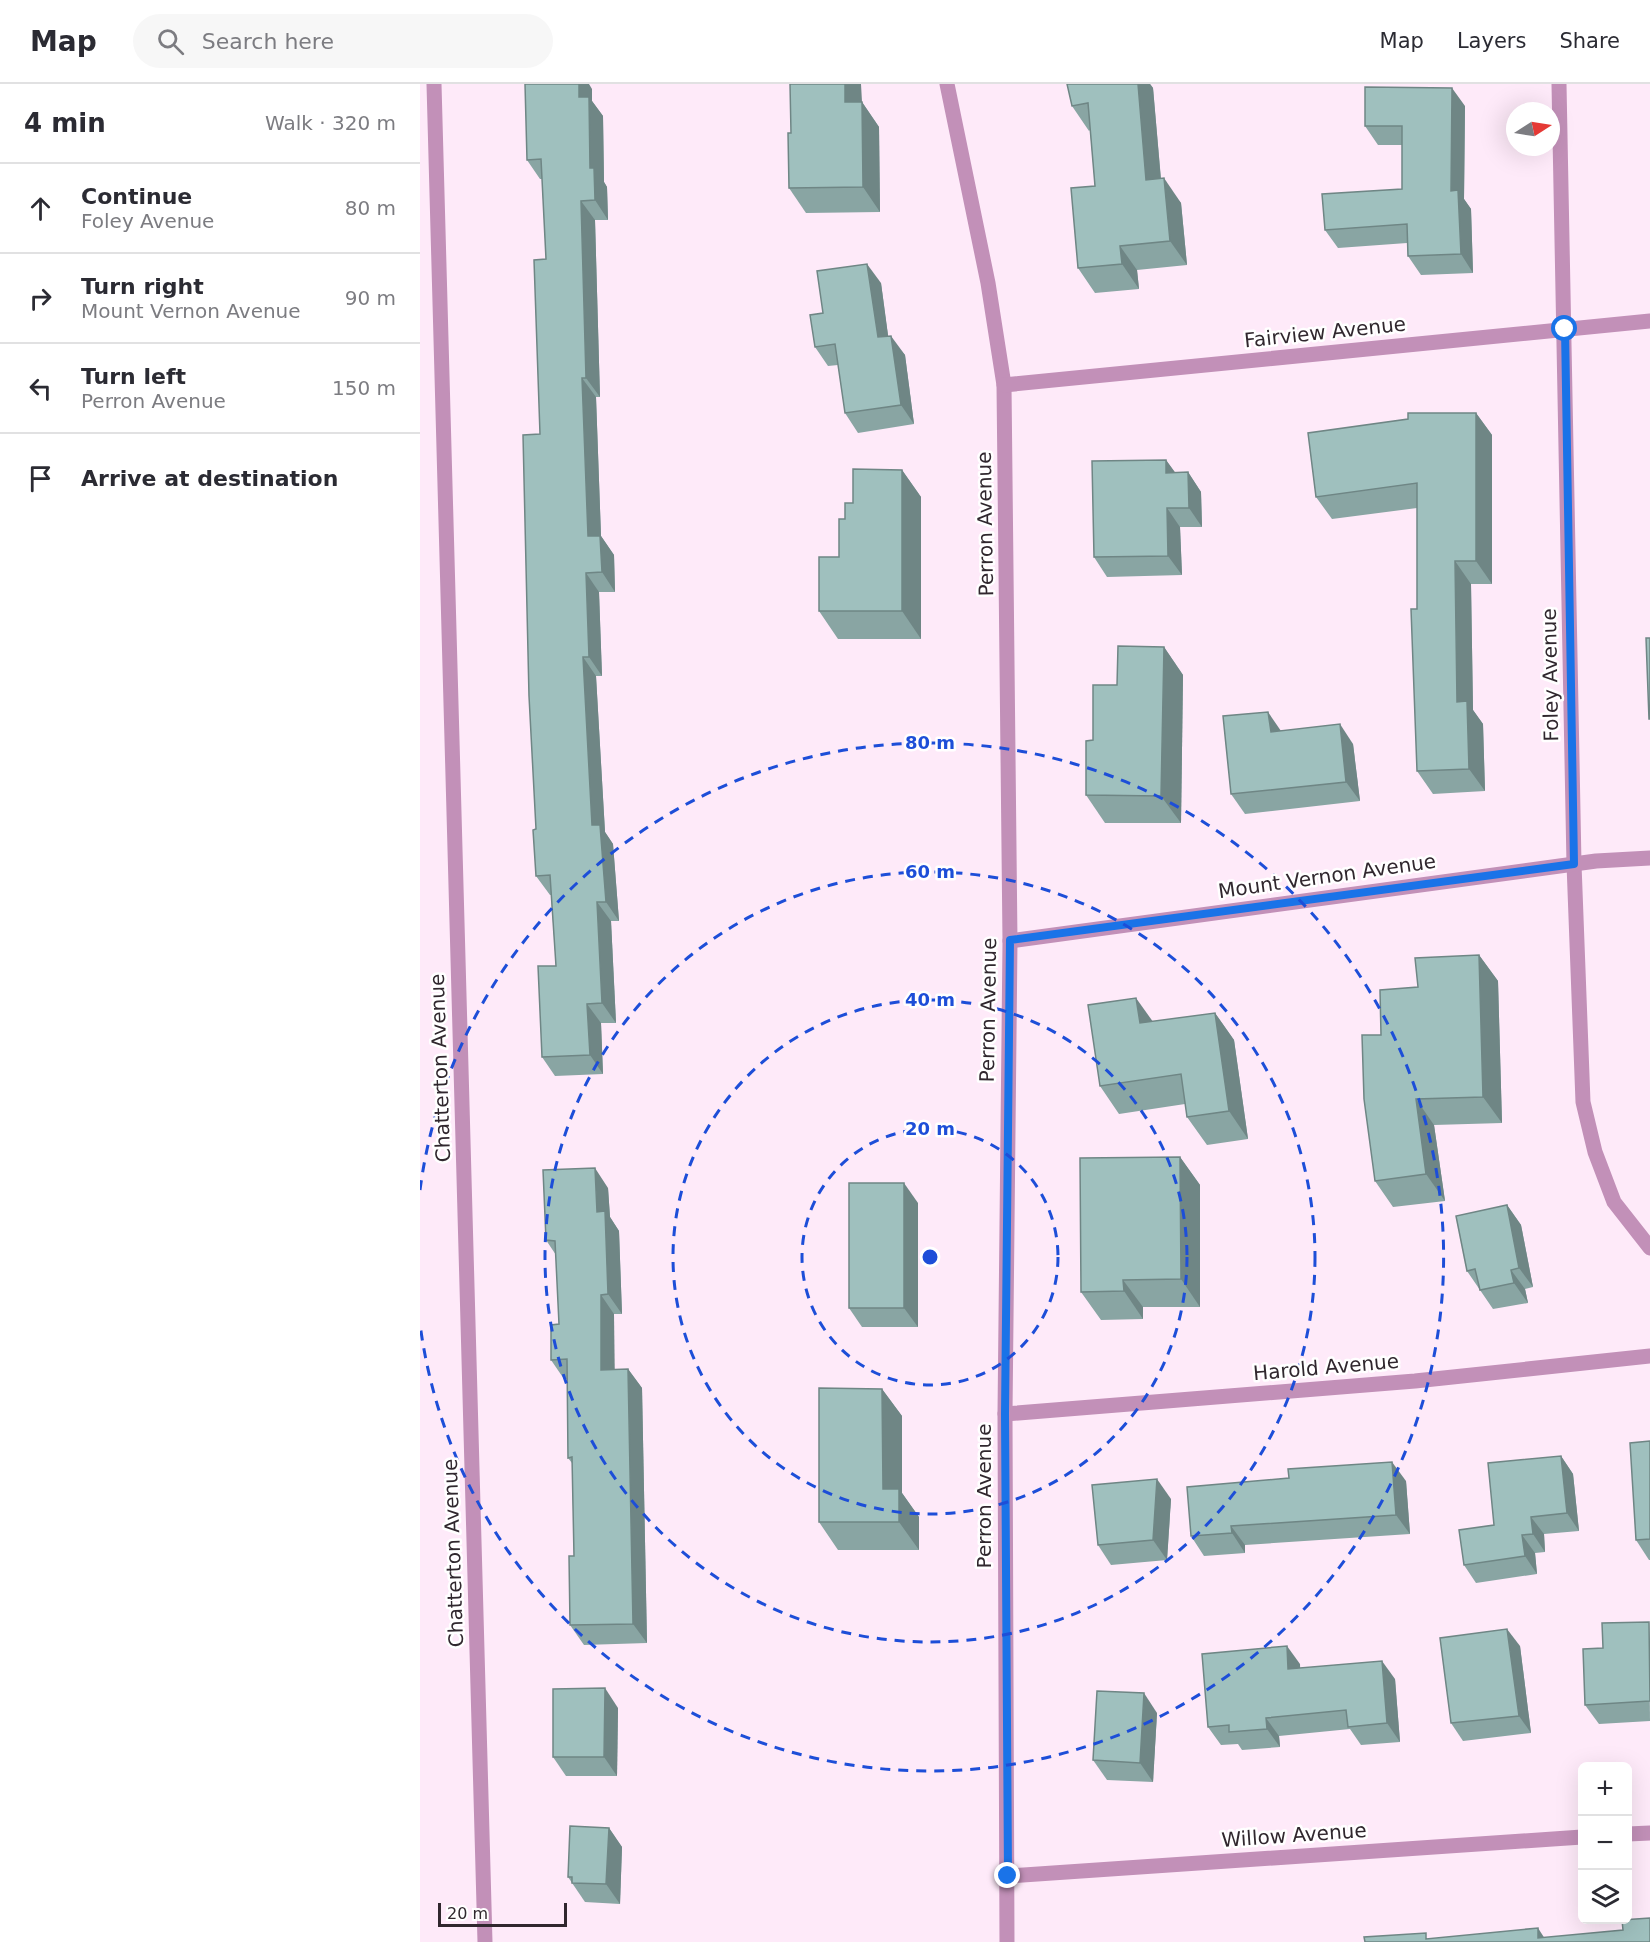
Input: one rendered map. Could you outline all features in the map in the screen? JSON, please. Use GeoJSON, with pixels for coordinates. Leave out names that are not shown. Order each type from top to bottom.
{"type":"FeatureCollection","features":[{"type":"Feature","properties":{"kind":"street","name":"Chatterton Avenue"},"geometry":{"type":"LineString","coordinates":[[434,84],[485,1942]]}},
{"type":"Feature","properties":{"kind":"street","name":"Perron Avenue"},"geometry":{"type":"LineString","coordinates":[[947,84],[988,283],[1004,385],[1010,940],[1005,1414],[1007,1942]]}},
{"type":"Feature","properties":{"kind":"street","name":"Foley Avenue"},"geometry":{"type":"LineString","coordinates":[[1559,84],[1574,864],[1583,1102],[1595,1152],[1614,1202],[1650,1248]]}},
{"type":"Feature","properties":{"kind":"street","name":"Fairview Avenue"},"geometry":{"type":"LineString","coordinates":[[1004,385],[1650,321]]}},
{"type":"Feature","properties":{"kind":"street","name":"Mount Vernon Avenue"},"geometry":{"type":"LineString","coordinates":[[1010,940],[1574,864],[1650,858]]}},
{"type":"Feature","properties":{"kind":"street","name":"Harold Avenue"},"geometry":{"type":"LineString","coordinates":[[1005,1414],[1415,1381],[1650,1356]]}},
{"type":"Feature","properties":{"kind":"street"},"geometry":{"type":"LineString","coordinates":[[1632,1834],[1650,1833]]}},
{"type":"Feature","properties":{"kind":"street","name":"Willow Avenue"},"geometry":{"type":"LineString","coordinates":[[1008,1876],[1578,1837]]}},
{"type":"Feature","properties":{"kind":"building"},"geometry":{"type":"Polygon","coordinates":[[[525,84],[579,84],[579,97],[589,97],[590,168],[594,168],[595,200],[581,201],[586,378],[582,378],[588,536],[600,536],[602,572],[586,573],[589,657],[583,657],[592,825],[600,825],[606,902],[597,902],[602,1003],[587,1004],[590,1055],[542,1057],[538,966],[556,966],[550,875],[536,876],[533,830],[536,829],[529,696],[523,435],[540,434],[534,260],[546,259],[541,159],[527,160],[525,84]]]}},
{"type":"Feature","properties":{"kind":"building"},"geometry":{"type":"Polygon","coordinates":[[[790,84],[845,84],[845,102],[862,102],[863,187],[789,188],[790,84]]]}},
{"type":"Feature","properties":{"kind":"building"},"geometry":{"type":"Polygon","coordinates":[[[1067,84],[1138,84],[1146,180],[1164,178],[1170,241],[1120,246],[1122,264],[1078,268],[1071,188],[1095,186],[1088,103],[1072,106],[1067,84]]]}},
{"type":"Feature","properties":{"kind":"building"},"geometry":{"type":"Polygon","coordinates":[[[1365,87],[1452,88],[1451,191],[1458,190],[1461,254],[1408,256],[1407,224],[1325,230],[1322,194],[1402,189],[1402,126],[1365,126],[1365,87]]]}},
{"type":"Feature","properties":{"kind":"building"},"geometry":{"type":"Polygon","coordinates":[[[867,264],[878,337],[891,336],[901,405],[845,413],[835,344],[815,347],[810,315],[823,313],[817,271],[867,264]]]}},
{"type":"Feature","properties":{"kind":"building"},"geometry":{"type":"Polygon","coordinates":[[[1408,413],[1476,413],[1476,561],[1455,561],[1457,702],[1467,701],[1469,769],[1417,771],[1411,609],[1417,609],[1417,483],[1316,497],[1308,433],[1408,419],[1408,413]]]}},
{"type":"Feature","properties":{"kind":"building"},"geometry":{"type":"Polygon","coordinates":[[[1166,460],[1166,473],[1188,472],[1189,508],[1167,508],[1168,556],[1094,557],[1092,461],[1166,460]]]}},
{"type":"Feature","properties":{"kind":"building"},"geometry":{"type":"Polygon","coordinates":[[[853,469],[902,470],[902,611],[819,611],[819,557],[839,557],[839,519],[845,519],[845,503],[853,503],[853,469]]]}},
{"type":"Feature","properties":{"kind":"building"},"geometry":{"type":"Polygon","coordinates":[[[1646,638],[1650,638],[1650,719],[1649,719],[1646,638]]]}},
{"type":"Feature","properties":{"kind":"building"},"geometry":{"type":"Polygon","coordinates":[[[1118,646],[1164,647],[1161,796],[1086,795],[1086,741],[1093,740],[1093,685],[1117,685],[1118,646]]]}},
{"type":"Feature","properties":{"kind":"building"},"geometry":{"type":"Polygon","coordinates":[[[1268,712],[1271,732],[1340,724],[1346,782],[1231,794],[1223,716],[1268,712]]]}},
{"type":"Feature","properties":{"kind":"building"},"geometry":{"type":"Polygon","coordinates":[[[1479,955],[1483,1097],[1416,1099],[1426,1174],[1375,1181],[1364,1099],[1362,1035],[1381,1035],[1380,990],[1418,987],[1415,958],[1479,955]]]}},
{"type":"Feature","properties":{"kind":"building"},"geometry":{"type":"Polygon","coordinates":[[[1136,998],[1140,1023],[1215,1013],[1229,1111],[1187,1117],[1181,1074],[1100,1086],[1088,1005],[1136,998]]]}},
{"type":"Feature","properties":{"kind":"building"},"geometry":{"type":"Polygon","coordinates":[[[1180,1157],[1181,1279],[1123,1280],[1124,1291],[1081,1292],[1080,1158],[1180,1157]]]}},
{"type":"Feature","properties":{"kind":"building"},"geometry":{"type":"Polygon","coordinates":[[[595,1168],[597,1212],[605,1211],[608,1294],[601,1295],[601,1370],[628,1369],[633,1624],[570,1625],[569,1556],[574,1556],[572,1457],[568,1458],[567,1359],[551,1360],[551,1325],[559,1324],[555,1241],[546,1240],[543,1170],[595,1168]]]}},
{"type":"Feature","properties":{"kind":"building"},"geometry":{"type":"Polygon","coordinates":[[[849,1183],[904,1183],[904,1308],[849,1308],[849,1183]]]}},
{"type":"Feature","properties":{"kind":"building"},"geometry":{"type":"Polygon","coordinates":[[[1507,1205],[1519,1268],[1511,1270],[1514,1283],[1480,1290],[1475,1269],[1467,1271],[1456,1216],[1507,1205]]]}},
{"type":"Feature","properties":{"kind":"building"},"geometry":{"type":"Polygon","coordinates":[[[819,1388],[882,1389],[883,1489],[899,1489],[899,1522],[819,1522],[819,1388]]]}},
{"type":"Feature","properties":{"kind":"building"},"geometry":{"type":"Polygon","coordinates":[[[1650,1441],[1650,1539],[1636,1540],[1630,1443],[1650,1441]]]}},
{"type":"Feature","properties":{"kind":"building"},"geometry":{"type":"Polygon","coordinates":[[[1561,1456],[1567,1513],[1531,1517],[1533,1534],[1522,1535],[1525,1556],[1464,1565],[1459,1530],[1494,1525],[1488,1463],[1561,1456]]]}},
{"type":"Feature","properties":{"kind":"building"},"geometry":{"type":"Polygon","coordinates":[[[1392,1462],[1396,1515],[1231,1526],[1232,1533],[1191,1536],[1187,1487],[1289,1478],[1288,1469],[1392,1462]]]}},
{"type":"Feature","properties":{"kind":"building"},"geometry":{"type":"Polygon","coordinates":[[[1157,1479],[1153,1540],[1098,1545],[1092,1485],[1157,1479]]]}},
{"type":"Feature","properties":{"kind":"building"},"geometry":{"type":"Polygon","coordinates":[[[1649,1622],[1650,1701],[1585,1705],[1583,1649],[1603,1648],[1602,1623],[1649,1622]]]}},
{"type":"Feature","properties":{"kind":"building"},"geometry":{"type":"Polygon","coordinates":[[[1507,1629],[1519,1716],[1451,1723],[1440,1638],[1507,1629]]]}},
{"type":"Feature","properties":{"kind":"building"},"geometry":{"type":"Polygon","coordinates":[[[1287,1646],[1288,1669],[1382,1661],[1387,1723],[1348,1727],[1346,1710],[1266,1718],[1267,1729],[1229,1732],[1229,1725],[1208,1727],[1202,1654],[1287,1646]]]}},
{"type":"Feature","properties":{"kind":"building"},"geometry":{"type":"Polygon","coordinates":[[[605,1688],[604,1757],[553,1757],[553,1689],[605,1688]]]}},
{"type":"Feature","properties":{"kind":"building"},"geometry":{"type":"Polygon","coordinates":[[[1097,1691],[1144,1693],[1140,1763],[1093,1760],[1097,1691]]]}},
{"type":"Feature","properties":{"kind":"building"},"geometry":{"type":"Polygon","coordinates":[[[570,1826],[609,1828],[606,1884],[572,1883],[572,1877],[568,1877],[570,1826]]]}},
{"type":"Feature","properties":{"kind":"building"},"geometry":{"type":"Polygon","coordinates":[[[1650,1918],[1650,1942],[1365,1942],[1364,1937],[1426,1933],[1426,1939],[1538,1928],[1538,1938],[1623,1930],[1622,1924],[1632,1924],[1632,1919],[1650,1918]]]}},
{"type":"Feature","properties":{"kind":"route"},"geometry":{"type":"LineString","coordinates":[[1008,1876],[1005,1414],[1010,940],[1574,864],[1565,329]]}}]}
